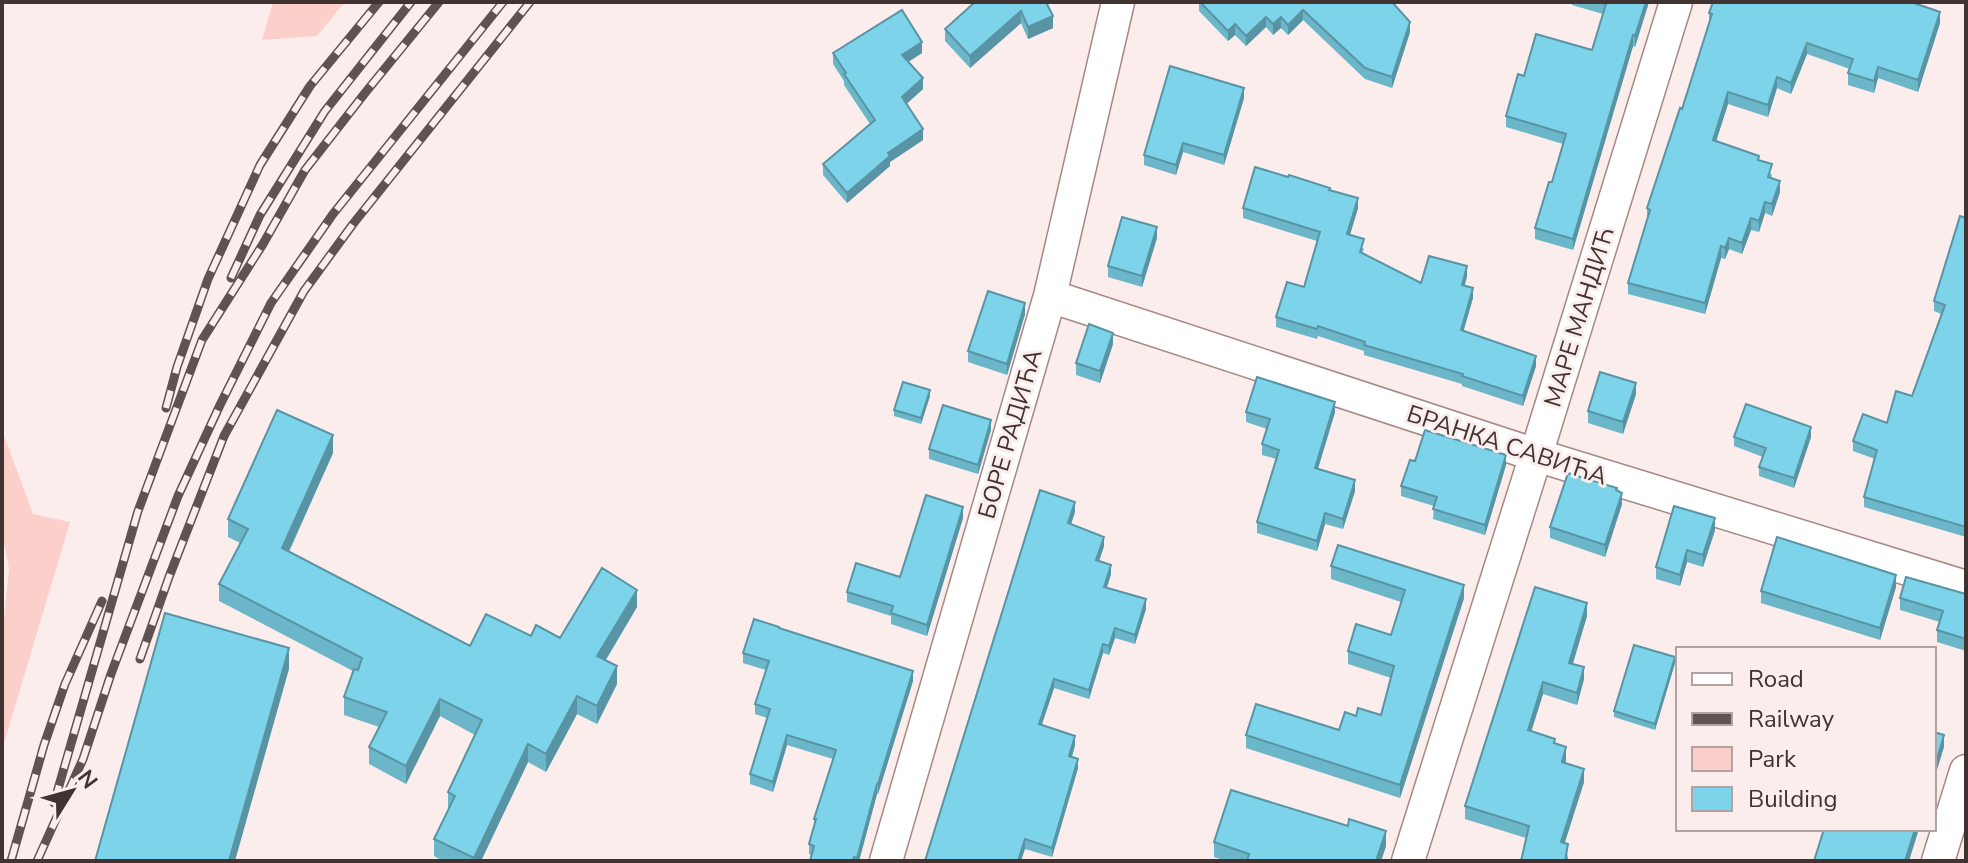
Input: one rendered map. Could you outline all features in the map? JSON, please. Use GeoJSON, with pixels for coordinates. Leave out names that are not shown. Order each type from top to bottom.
{"type":"FeatureCollection","features":[{"type":"Feature","properties":{"kind":"street","name":"БОРЕ РАДИЋА"},"geometry":{"type":"LineString","coordinates":[[886,861],[1050,296],[1118,2]]}},
{"type":"Feature","properties":{"kind":"street","name":"МАРЕ МАНДИЋ"},"geometry":{"type":"LineString","coordinates":[[1408,861],[1676,2]]}},
{"type":"Feature","properties":{"kind":"street","name":"БРАНКА САВИЋА"},"geometry":{"type":"LineString","coordinates":[[1050,296],[1536,455],[1966,587]]}},
{"type":"Feature","properties":{"kind":"street"},"geometry":{"type":"LineString","coordinates":[[1938,861],[1966,771]]}},
{"type":"Feature","properties":{"kind":"green space"},"geometry":{"type":"Polygon","coordinates":[[[273,2],[345,2],[317,36],[262,40],[273,2]]]}},
{"type":"Feature","properties":{"kind":"green space"},"geometry":{"type":"Polygon","coordinates":[[[2,430],[33,514],[70,522],[2,750],[2,637],[9,569],[2,532],[2,430]]]}},
{"type":"Feature","properties":{"kind":"building"},"geometry":{"type":"Polygon","coordinates":[[[975,2],[1046,2],[1053,16],[1028,27],[1021,11],[970,56],[945,29],[975,2]]]}},
{"type":"Feature","properties":{"kind":"building"},"geometry":{"type":"Polygon","coordinates":[[[1200,2],[1392,2],[1410,22],[1392,77],[1365,68],[1303,10],[1288,25],[1281,17],[1273,24],[1266,17],[1246,36],[1235,24],[1228,31],[1200,2]]]}},
{"type":"Feature","properties":{"kind":"building"},"geometry":{"type":"Polygon","coordinates":[[[1599,2],[1646,2],[1633,35],[1573,239],[1535,228],[1566,134],[1506,116],[1518,74],[1524,76],[1536,34],[1592,50],[1606,4],[1599,2]]]}},
{"type":"Feature","properties":{"kind":"building"},"geometry":{"type":"Polygon","coordinates":[[[1713,2],[1911,2],[1940,12],[1918,80],[1878,67],[1874,81],[1848,73],[1853,59],[1807,43],[1791,83],[1777,77],[1768,105],[1728,92],[1713,140],[1759,156],[1758,160],[1772,164],[1768,177],[1780,181],[1772,204],[1765,202],[1759,221],[1751,218],[1742,243],[1729,238],[1725,248],[1721,246],[1705,303],[1628,283],[1650,210],[1647,208],[1682,109],[1713,2]]]}},
{"type":"Feature","properties":{"kind":"building"},"geometry":{"type":"Polygon","coordinates":[[[902,10],[922,42],[902,55],[923,78],[902,97],[923,129],[888,153],[890,156],[847,193],[823,164],[875,120],[833,53],[902,10]]]}},
{"type":"Feature","properties":{"kind":"building"},"geometry":{"type":"Polygon","coordinates":[[[1170,66],[1244,88],[1224,155],[1183,143],[1176,165],[1144,155],[1170,66]]]}},
{"type":"Feature","properties":{"kind":"building"},"geometry":{"type":"Polygon","coordinates":[[[1255,167],[1358,198],[1347,234],[1364,239],[1360,252],[1421,283],[1429,256],[1467,266],[1462,285],[1473,288],[1461,330],[1536,356],[1523,396],[1463,374],[1364,345],[1365,342],[1318,326],[1317,329],[1276,317],[1287,282],[1304,287],[1320,232],[1243,208],[1255,167]]]}},
{"type":"Feature","properties":{"kind":"building"},"geometry":{"type":"Polygon","coordinates":[[[1960,216],[1966,218],[1966,527],[1864,497],[1877,450],[1853,441],[1863,414],[1887,423],[1896,391],[1912,396],[1945,305],[1934,301],[1960,216]]]}},
{"type":"Feature","properties":{"kind":"building"},"geometry":{"type":"Polygon","coordinates":[[[1122,217],[1157,227],[1142,276],[1108,266],[1122,217]]]}},
{"type":"Feature","properties":{"kind":"building"},"geometry":{"type":"Polygon","coordinates":[[[988,291],[1025,303],[1007,364],[968,351],[988,291]]]}},
{"type":"Feature","properties":{"kind":"building"},"geometry":{"type":"Polygon","coordinates":[[[1089,324],[1113,333],[1100,371],[1076,363],[1089,324]]]}},
{"type":"Feature","properties":{"kind":"building"},"geometry":{"type":"Polygon","coordinates":[[[1600,372],[1636,383],[1623,422],[1588,411],[1600,372]]]}},
{"type":"Feature","properties":{"kind":"building"},"geometry":{"type":"Polygon","coordinates":[[[1257,377],[1335,402],[1315,468],[1355,480],[1343,519],[1325,513],[1317,541],[1257,522],[1279,450],[1262,444],[1270,419],[1246,412],[1257,377]]]}},
{"type":"Feature","properties":{"kind":"building"},"geometry":{"type":"Polygon","coordinates":[[[903,382],[930,390],[921,418],[894,410],[903,382]]]}},
{"type":"Feature","properties":{"kind":"building"},"geometry":{"type":"Polygon","coordinates":[[[1746,404],[1811,427],[1794,478],[1759,467],[1766,448],[1734,437],[1746,404]]]}},
{"type":"Feature","properties":{"kind":"building"},"geometry":{"type":"Polygon","coordinates":[[[943,405],[991,420],[978,465],[929,449],[943,405]]]}},
{"type":"Feature","properties":{"kind":"building"},"geometry":{"type":"Polygon","coordinates":[[[277,410],[333,435],[282,548],[470,646],[486,614],[531,636],[536,625],[560,638],[602,568],[637,590],[597,656],[617,666],[597,706],[577,696],[546,754],[528,744],[474,858],[434,839],[455,796],[448,792],[482,720],[440,699],[406,766],[369,747],[387,712],[344,697],[354,669],[358,670],[362,658],[219,584],[248,529],[228,519],[277,410]]]}},
{"type":"Feature","properties":{"kind":"building"},"geometry":{"type":"Polygon","coordinates":[[[1425,430],[1506,455],[1485,525],[1433,509],[1437,497],[1401,486],[1410,460],[1415,461],[1425,430]]]}},
{"type":"Feature","properties":{"kind":"building"},"geometry":{"type":"Polygon","coordinates":[[[1568,473],[1617,488],[1622,493],[1605,545],[1550,527],[1568,473]]]}},
{"type":"Feature","properties":{"kind":"building"},"geometry":{"type":"Polygon","coordinates":[[[1040,490],[1075,502],[1068,523],[1104,537],[1096,560],[1111,565],[1104,587],[1146,599],[1135,635],[1115,628],[1109,646],[1103,644],[1089,690],[1054,679],[1039,724],[1075,736],[1069,756],[1078,759],[1052,848],[1025,839],[1018,861],[925,861],[1040,490]]]}},
{"type":"Feature","properties":{"kind":"building"},"geometry":{"type":"Polygon","coordinates":[[[926,495],[963,507],[927,625],[891,613],[893,606],[847,592],[856,563],[900,577],[926,495]]]}},
{"type":"Feature","properties":{"kind":"building"},"geometry":{"type":"Polygon","coordinates":[[[1674,506],[1715,518],[1703,555],[1687,550],[1680,575],[1656,567],[1674,506]]]}},
{"type":"Feature","properties":{"kind":"building"},"geometry":{"type":"Polygon","coordinates":[[[1777,537],[1896,575],[1880,628],[1761,591],[1777,537]]]}},
{"type":"Feature","properties":{"kind":"building"},"geometry":{"type":"Polygon","coordinates":[[[1338,545],[1464,585],[1400,785],[1246,735],[1256,704],[1339,730],[1345,712],[1356,716],[1358,708],[1381,715],[1394,666],[1348,651],[1356,624],[1391,635],[1405,590],[1331,566],[1338,545]]]}},
{"type":"Feature","properties":{"kind":"building"},"geometry":{"type":"Polygon","coordinates":[[[1906,577],[1966,594],[1966,639],[1937,630],[1943,611],[1900,598],[1906,577]]]}},
{"type":"Feature","properties":{"kind":"building"},"geometry":{"type":"Polygon","coordinates":[[[1535,587],[1587,603],[1569,663],[1584,667],[1577,693],[1543,682],[1528,730],[1555,739],[1554,743],[1566,747],[1562,762],[1584,769],[1561,842],[1568,844],[1565,861],[1521,861],[1529,826],[1465,806],[1535,587]]]}},
{"type":"Feature","properties":{"kind":"building"},"geometry":{"type":"Polygon","coordinates":[[[165,613],[289,648],[229,861],[95,861],[165,613]]]}},
{"type":"Feature","properties":{"kind":"building"},"geometry":{"type":"Polygon","coordinates":[[[754,619],[913,671],[857,858],[854,857],[853,861],[810,861],[814,846],[809,844],[814,819],[836,750],[787,735],[773,782],[750,774],[770,709],[755,704],[769,661],[743,653],[754,619]]]}},
{"type":"Feature","properties":{"kind":"building"},"geometry":{"type":"Polygon","coordinates":[[[1634,645],[1675,657],[1655,724],[1614,711],[1634,645]]]}},
{"type":"Feature","properties":{"kind":"building"},"geometry":{"type":"Polygon","coordinates":[[[1936,733],[1944,735],[1936,762],[1936,733]]]}},
{"type":"Feature","properties":{"kind":"building"},"geometry":{"type":"Polygon","coordinates":[[[1231,790],[1348,826],[1349,819],[1386,831],[1376,861],[1247,861],[1249,854],[1214,842],[1231,790]]]}},
{"type":"Feature","properties":{"kind":"building"},"geometry":{"type":"Polygon","coordinates":[[[1823,831],[1914,831],[1905,861],[1814,861],[1823,831]]]}},
{"type":"Feature","properties":{"kind":"railway"},"geometry":{"type":"LineString","coordinates":[[166,408],[208,279],[260,165],[310,86],[379,2]]}},
{"type":"Feature","properties":{"kind":"railway"},"geometry":{"type":"LineString","coordinates":[[231,278],[260,215],[325,111],[411,2]]}},
{"type":"Feature","properties":{"kind":"railway"},"geometry":{"type":"LineString","coordinates":[[54,803],[138,511],[202,340],[263,244],[305,170],[439,2]]}},
{"type":"Feature","properties":{"kind":"railway"},"geometry":{"type":"LineString","coordinates":[[37,861],[83,759],[111,674],[178,496],[271,303],[333,214],[503,2]]}},
{"type":"Feature","properties":{"kind":"railway"},"geometry":{"type":"LineString","coordinates":[[140,659],[224,436],[304,291],[353,224],[530,2]]}},
{"type":"Feature","properties":{"kind":"railway"},"geometry":{"type":"LineString","coordinates":[[11,861],[65,684],[102,601]]}}]}
